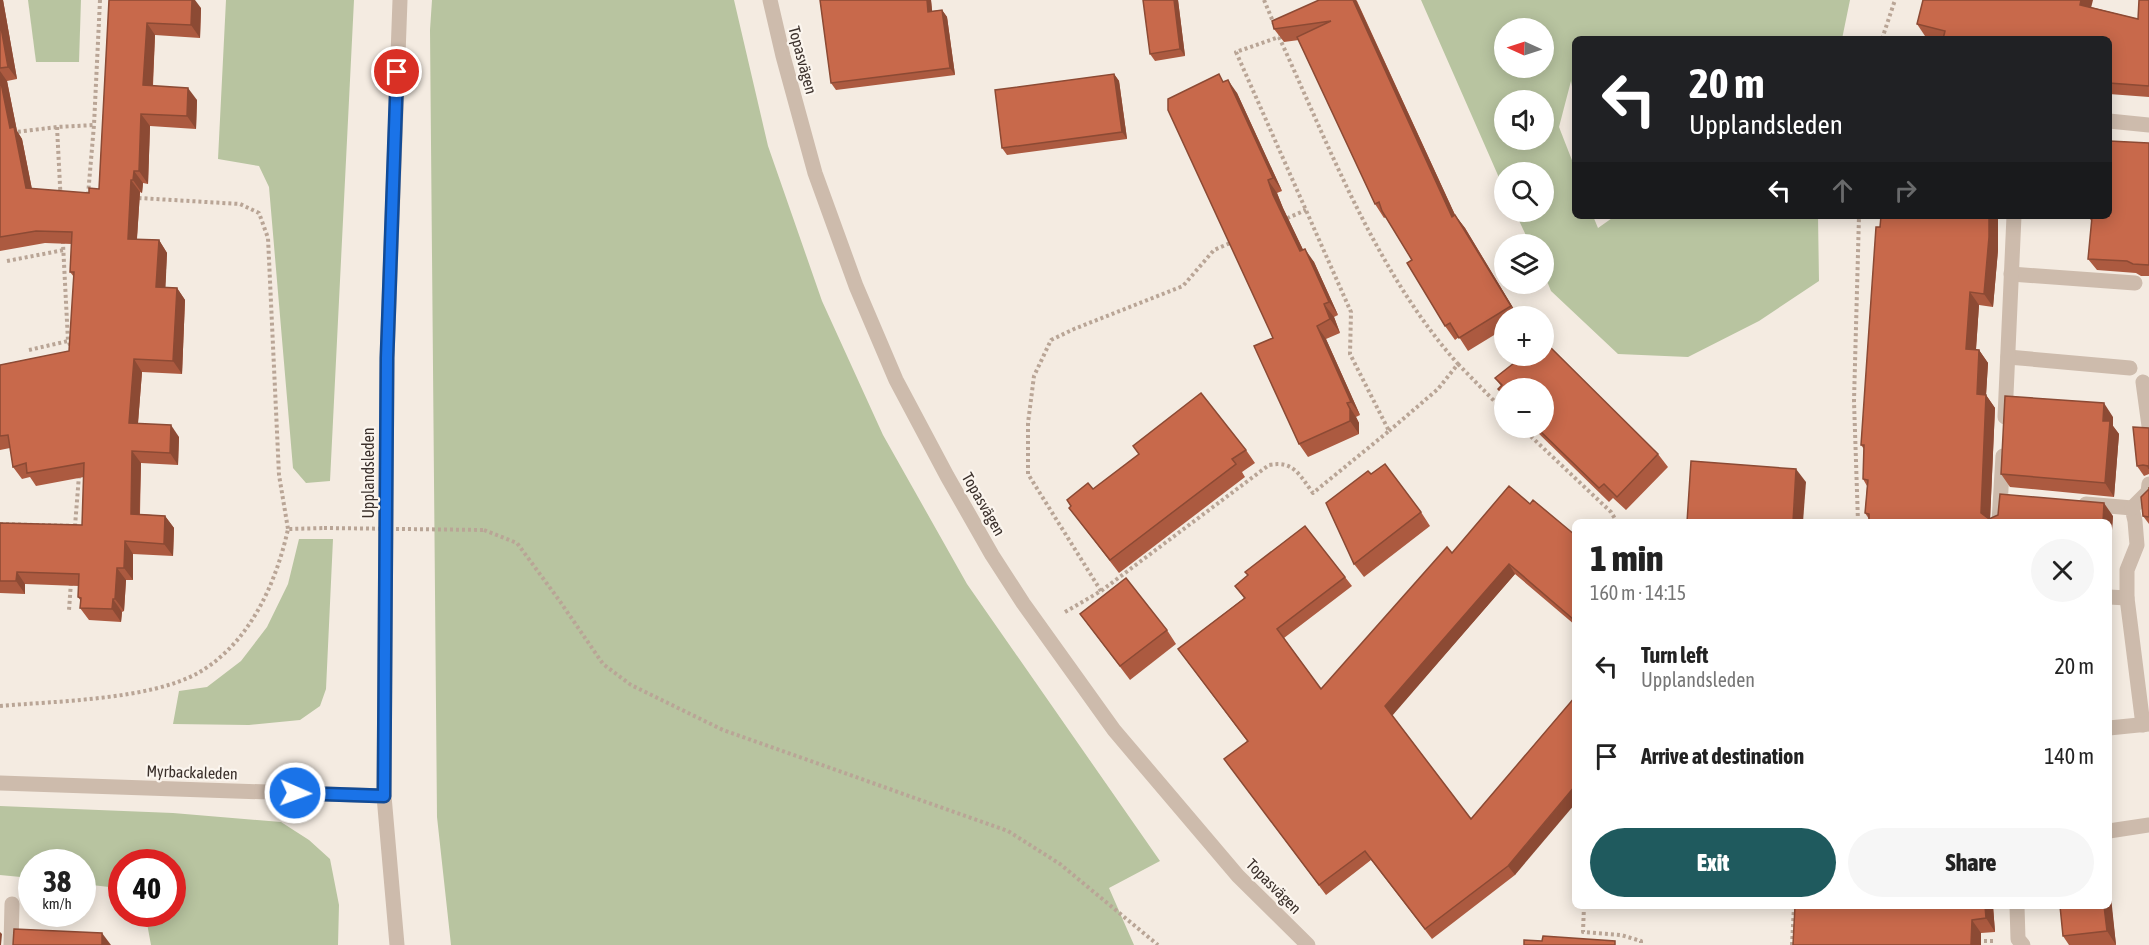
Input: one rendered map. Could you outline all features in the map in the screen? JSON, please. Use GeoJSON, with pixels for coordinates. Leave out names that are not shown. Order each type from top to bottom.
{"type":"FeatureCollection","features":[{"type":"Feature","properties":{"kind":"street","name":"Upplandsleden"},"geometry":{"type":"LineString","coordinates":[[397,945],[384,796],[387,358],[399,0]]}},
{"type":"Feature","properties":{"kind":"street","name":"Topasvägen"},"geometry":{"type":"LineString","coordinates":[[770,0],[815,173],[856,286],[896,380],[964,506],[1023,603],[1114,730],[1238,876],[1308,945]]}},
{"type":"Feature","properties":{"kind":"street"},"geometry":{"type":"LineString","coordinates":[[2112,122],[2149,125]]}},
{"type":"Feature","properties":{"kind":"street"},"geometry":{"type":"LineString","coordinates":[[2001,519],[2007,496],[2004,432],[2014,219]]}},
{"type":"Feature","properties":{"kind":"street"},"geometry":{"type":"LineString","coordinates":[[2011,274],[2135,283]]}},
{"type":"Feature","properties":{"kind":"street"},"geometry":{"type":"LineString","coordinates":[[2007,357],[2130,368]]}},
{"type":"Feature","properties":{"kind":"street"},"geometry":{"type":"LineString","coordinates":[[2143,382],[2149,426]]}},
{"type":"Feature","properties":{"kind":"street"},"geometry":{"type":"LineString","coordinates":[[2132,508],[2148,492],[2149,484]]}},
{"type":"Feature","properties":{"kind":"street"},"geometry":{"type":"LineString","coordinates":[[2072,502],[2132,508]]}},
{"type":"Feature","properties":{"kind":"street"},"geometry":{"type":"LineString","coordinates":[[2112,728],[2146,724],[2127,598],[2127,570],[2137,545],[2132,508]]}},
{"type":"Feature","properties":{"kind":"street"},"geometry":{"type":"LineString","coordinates":[[2112,597],[2127,598]]}},
{"type":"Feature","properties":{"kind":"street","name":"Myrbackaleden"},"geometry":{"type":"LineString","coordinates":[[0,783],[384,796]]}},
{"type":"Feature","properties":{"kind":"street"},"geometry":{"type":"LineString","coordinates":[[2112,831],[2149,825]]}},
{"type":"Feature","properties":{"kind":"street"},"geometry":{"type":"LineString","coordinates":[[11,945],[12,904]]}},
{"type":"Feature","properties":{"kind":"street"},"geometry":{"type":"LineString","coordinates":[[2017,909],[2021,942]]}},
{"type":"Feature","properties":{"kind":"path"},"geometry":{"type":"LineString","coordinates":[[0,706],[116,696],[157,688],[198,673],[232,648],[259,609],[284,548],[288,529],[279,475],[268,238],[259,213],[240,204],[88,195],[100,0]]}},
{"type":"Feature","properties":{"kind":"path"},"geometry":{"type":"LineString","coordinates":[[1264,0],[1360,214],[1407,297],[1439,343],[1494,401]]}},
{"type":"Feature","properties":{"kind":"path"},"geometry":{"type":"LineString","coordinates":[[1883,36],[1895,0]]}},
{"type":"Feature","properties":{"kind":"path"},"geometry":{"type":"LineString","coordinates":[[1280,37],[1236,52],[1351,312],[1350,354],[1389,432]]}},
{"type":"Feature","properties":{"kind":"path"},"geometry":{"type":"LineString","coordinates":[[0,134],[94,125]]}},
{"type":"Feature","properties":{"kind":"path"},"geometry":{"type":"LineString","coordinates":[[57,127],[68,341],[87,375],[69,610]]}},
{"type":"Feature","properties":{"kind":"path"},"geometry":{"type":"LineString","coordinates":[[1101,591],[1028,474],[1028,423],[1034,376],[1052,340],[1183,286],[1214,250],[1306,210]]}},
{"type":"Feature","properties":{"kind":"path"},"geometry":{"type":"LineString","coordinates":[[1858,219],[1854,401],[1858,519]]}},
{"type":"Feature","properties":{"kind":"path"},"geometry":{"type":"LineString","coordinates":[[7,261],[64,250]]}},
{"type":"Feature","properties":{"kind":"path"},"geometry":{"type":"LineString","coordinates":[[29,350],[68,341]]}},
{"type":"Feature","properties":{"kind":"path"},"geometry":{"type":"LineString","coordinates":[[1065,612],[1101,591],[1269,465],[1280,463],[1295,468],[1313,493],[1389,432],[1438,388],[1458,364]]}},
{"type":"Feature","properties":{"kind":"path"},"geometry":{"type":"LineString","coordinates":[[1533,438],[1611,512],[1615,519]]}},
{"type":"Feature","properties":{"kind":"path"},"geometry":{"type":"LineString","coordinates":[[0,524],[75,526]]}},
{"type":"Feature","properties":{"kind":"path"},"geometry":{"type":"LineString","coordinates":[[288,529],[484,530],[517,543],[603,664],[631,685],[723,730],[1008,831],[1060,864],[1158,945]]}},
{"type":"Feature","properties":{"kind":"path"},"geometry":{"type":"LineString","coordinates":[[1584,909],[1583,932],[1621,935],[1641,941],[1641,945]]}},
{"type":"Feature","properties":{"kind":"path"},"geometry":{"type":"LineString","coordinates":[[1792,945],[1794,909]]}},
{"type":"Feature","properties":{"kind":"path"},"geometry":{"type":"LineString","coordinates":[[1974,941],[2021,942]]}},
{"type":"Feature","properties":{"kind":"green space"},"geometry":{"type":"Polygon","coordinates":[[[28,0],[81,0],[79,62],[36,62],[28,0]]]}},
{"type":"Feature","properties":{"kind":"green space"},"geometry":{"type":"Polygon","coordinates":[[[226,0],[354,0],[330,481],[306,483],[293,468],[269,187],[259,166],[218,159],[226,0]]]}},
{"type":"Feature","properties":{"kind":"green space"},"geometry":{"type":"Polygon","coordinates":[[[432,0],[734,0],[768,146],[822,301],[883,435],[967,584],[1160,861],[1109,888],[1134,945],[451,945],[437,817],[430,30],[432,0]]]}},
{"type":"Feature","properties":{"kind":"green space"},"geometry":{"type":"Polygon","coordinates":[[[1421,0],[1850,0],[1843,36],[1572,36],[1572,87],[1571,81],[1559,127],[1572,160],[1572,219],[1594,219],[1598,228],[1611,219],[1818,219],[1819,281],[1759,321],[1688,357],[1618,354],[1554,294],[1554,234],[1525,234],[1520,222],[1554,222],[1554,162],[1494,162],[1494,166],[1421,0]]]}},
{"type":"Feature","properties":{"kind":"green space"},"geometry":{"type":"Polygon","coordinates":[[[299,539],[333,539],[326,689],[320,706],[300,720],[249,725],[173,724],[179,691],[207,687],[241,661],[267,627],[288,584],[299,539]]]}},
{"type":"Feature","properties":{"kind":"green space"},"geometry":{"type":"Polygon","coordinates":[[[0,806],[173,813],[281,822],[309,840],[330,859],[339,905],[338,945],[151,945],[148,927],[186,927],[186,849],[108,849],[108,887],[96,886],[96,849],[18,849],[18,877],[0,875],[0,806]]]}},
{"type":"Feature","properties":{"kind":"building"},"geometry":{"type":"Polygon","coordinates":[[[109,0],[192,0],[191,25],[147,23],[143,85],[188,88],[187,116],[141,114],[139,171],[134,171],[133,180],[131,180],[128,239],[159,240],[156,287],[177,288],[173,361],[134,359],[129,423],[171,425],[170,453],[132,451],[131,514],[165,516],[164,544],[125,541],[124,568],[117,568],[112,609],[80,608],[79,574],[17,572],[16,581],[0,581],[0,523],[82,525],[84,463],[27,473],[26,463],[13,467],[8,435],[0,436],[0,365],[69,351],[74,272],[70,272],[72,232],[36,231],[0,237],[0,78],[10,128],[14,127],[26,188],[89,193],[89,188],[99,189],[109,0]]]}},
{"type":"Feature","properties":{"kind":"building"},"geometry":{"type":"Polygon","coordinates":[[[820,0],[927,0],[928,12],[942,10],[950,68],[831,83],[820,0]]]}},
{"type":"Feature","properties":{"kind":"building"},"geometry":{"type":"Polygon","coordinates":[[[1143,0],[1174,0],[1180,49],[1150,54],[1143,0]]]}},
{"type":"Feature","properties":{"kind":"building"},"geometry":{"type":"Polygon","coordinates":[[[1319,0],[1353,0],[1452,217],[1455,215],[1494,278],[1494,294],[1504,294],[1511,306],[1494,306],[1494,316],[1459,338],[1450,323],[1445,326],[1407,263],[1412,260],[1382,211],[1379,202],[1375,204],[1297,37],[1331,21],[1274,29],[1272,21],[1319,0]]]}},
{"type":"Feature","properties":{"kind":"building"},"geometry":{"type":"Polygon","coordinates":[[[1923,0],[2081,0],[2080,5],[2138,19],[2139,0],[2149,0],[2149,86],[2112,83],[2112,36],[1944,36],[1945,31],[1917,24],[1923,0]]]}},
{"type":"Feature","properties":{"kind":"building"},"geometry":{"type":"Polygon","coordinates":[[[0,22],[8,67],[0,68],[0,22]]]}},
{"type":"Feature","properties":{"kind":"building"},"geometry":{"type":"Polygon","coordinates":[[[1114,74],[1122,132],[1002,148],[995,90],[1114,74]]]}},
{"type":"Feature","properties":{"kind":"building"},"geometry":{"type":"Polygon","coordinates":[[[1219,74],[1223,82],[1228,80],[1273,178],[1268,180],[1273,195],[1300,251],[1305,249],[1329,302],[1324,304],[1330,319],[1317,326],[1351,402],[1347,403],[1350,409],[1350,421],[1299,444],[1254,346],[1273,338],[1168,110],[1168,99],[1219,74]]]}},
{"type":"Feature","properties":{"kind":"building"},"geometry":{"type":"Polygon","coordinates":[[[2112,141],[2149,143],[2149,265],[2133,264],[2127,261],[2088,259],[2092,219],[2112,219],[2112,141]]]}},
{"type":"Feature","properties":{"kind":"building"},"geometry":{"type":"Polygon","coordinates":[[[1881,219],[1989,219],[1984,294],[1970,292],[1966,349],[1979,350],[1977,394],[1986,395],[1981,513],[1989,519],[1869,519],[1869,514],[1865,513],[1868,480],[1863,479],[1864,445],[1861,445],[1876,227],[1880,227],[1881,219]]]}},
{"type":"Feature","properties":{"kind":"building"},"geometry":{"type":"Polygon","coordinates":[[[1554,351],[1658,454],[1617,497],[1604,484],[1599,488],[1547,438],[1554,438],[1554,378],[1495,378],[1510,366],[1554,366],[1554,351]]]}},
{"type":"Feature","properties":{"kind":"building"},"geometry":{"type":"Polygon","coordinates":[[[1201,393],[1246,450],[1232,459],[1236,464],[1110,560],[1069,508],[1071,506],[1067,500],[1088,483],[1093,489],[1139,454],[1133,446],[1201,393]]]}},
{"type":"Feature","properties":{"kind":"building"},"geometry":{"type":"Polygon","coordinates":[[[2005,396],[2104,403],[2103,421],[2110,421],[2105,483],[2001,474],[2005,396]]]}},
{"type":"Feature","properties":{"kind":"building"},"geometry":{"type":"Polygon","coordinates":[[[2133,427],[2149,428],[2149,469],[2148,466],[2137,466],[2133,427]]]}},
{"type":"Feature","properties":{"kind":"building"},"geometry":{"type":"Polygon","coordinates":[[[1691,461],[1796,469],[1793,519],[1687,519],[1691,461]]]}},
{"type":"Feature","properties":{"kind":"building"},"geometry":{"type":"Polygon","coordinates":[[[1385,464],[1421,512],[1354,564],[1326,503],[1368,471],[1371,474],[1385,464]]]}},
{"type":"Feature","properties":{"kind":"building"},"geometry":{"type":"Polygon","coordinates":[[[1509,486],[1530,504],[1533,500],[1572,532],[1572,618],[1509,564],[1385,706],[1471,819],[1572,701],[1572,790],[1508,866],[1425,929],[1365,851],[1319,885],[1224,759],[1248,741],[1178,649],[1245,598],[1235,586],[1248,575],[1245,572],[1305,526],[1345,577],[1277,629],[1321,689],[1447,547],[1452,553],[1509,486]]]}},
{"type":"Feature","properties":{"kind":"building"},"geometry":{"type":"Polygon","coordinates":[[[2149,489],[2149,517],[2143,516],[2141,497],[2149,489]]]}},
{"type":"Feature","properties":{"kind":"building"},"geometry":{"type":"Polygon","coordinates":[[[2000,494],[2104,503],[2103,519],[1989,519],[1998,515],[2000,494]]]}},
{"type":"Feature","properties":{"kind":"building"},"geometry":{"type":"Polygon","coordinates":[[[1126,578],[1167,630],[1120,666],[1080,614],[1126,578]]]}},
{"type":"Feature","properties":{"kind":"building"},"geometry":{"type":"Polygon","coordinates":[[[1795,909],[1985,909],[1986,918],[1972,920],[1971,945],[1793,945],[1795,909]]]}},
{"type":"Feature","properties":{"kind":"building"},"geometry":{"type":"Polygon","coordinates":[[[2060,909],[2104,909],[2107,931],[2063,936],[2060,909]]]}},
{"type":"Feature","properties":{"kind":"building"},"geometry":{"type":"Polygon","coordinates":[[[14,929],[102,933],[102,945],[13,945],[14,929]]]}},
{"type":"Feature","properties":{"kind":"building"},"geometry":{"type":"Polygon","coordinates":[[[1543,936],[1615,941],[1615,945],[1524,945],[1524,940],[1542,941],[1543,936]]]}},
{"type":"Feature","properties":{"kind":"route"},"geometry":{"type":"LineString","coordinates":[[295,793],[384,796],[387,358],[397,72]]}}]}
